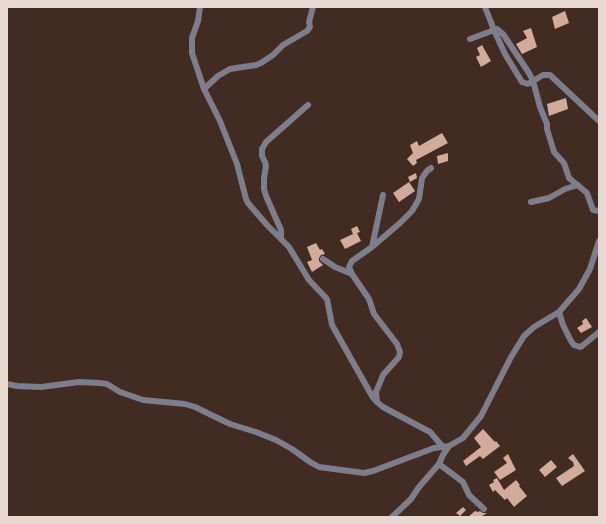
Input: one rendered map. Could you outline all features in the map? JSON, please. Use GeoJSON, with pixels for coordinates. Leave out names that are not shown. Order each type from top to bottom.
{"type":"FeatureCollection","features":[{"type":"Feature","properties":{"kind":"street"},"geometry":{"type":"LineString","coordinates":[[200,7],[192,45],[192,52],[204,89],[220,121],[237,164],[246,199],[262,220],[289,247],[309,280],[327,299],[332,325],[372,396],[378,402],[434,436],[446,446]]}},
{"type":"Feature","properties":{"kind":"street"},"geometry":{"type":"LineString","coordinates":[[204,89],[218,76],[230,69],[260,63],[283,45],[307,31],[310,26],[309,22],[313,7]]}},
{"type":"Feature","properties":{"kind":"street"},"geometry":{"type":"LineString","coordinates":[[486,7],[494,30],[508,59],[522,82],[528,84],[543,75],[550,75],[599,121]]}},
{"type":"Feature","properties":{"kind":"street"},"geometry":{"type":"LineString","coordinates":[[470,38],[497,29],[503,34],[533,81],[540,107],[547,124],[546,129],[554,152],[564,163],[569,178],[587,193],[593,210],[599,211]]}},
{"type":"Feature","properties":{"kind":"street"},"geometry":{"type":"LineString","coordinates":[[281,238],[281,230],[264,189],[266,162],[262,156],[262,149],[266,142],[308,105]]}},
{"type":"Feature","properties":{"kind":"street"},"geometry":{"type":"LineString","coordinates":[[378,402],[376,392],[381,380],[399,357],[400,352],[397,344],[374,314],[369,299],[349,267],[350,263],[372,247],[412,211],[419,199],[422,178],[431,168]]}},
{"type":"Feature","properties":{"kind":"street"},"geometry":{"type":"LineString","coordinates":[[532,202],[549,198],[565,189],[578,185]]}},
{"type":"Feature","properties":{"kind":"street"},"geometry":{"type":"LineString","coordinates":[[372,247],[383,196]]}},
{"type":"Feature","properties":{"kind":"street"},"geometry":{"type":"LineString","coordinates":[[7,384],[41,387],[79,382],[107,384],[120,392],[143,400],[185,404],[195,407],[230,424],[276,440],[292,448],[319,467],[364,473],[373,471],[434,448],[446,446],[463,438],[481,416],[511,357],[524,336],[534,327],[559,312],[575,294],[585,279],[599,241]]}},
{"type":"Feature","properties":{"kind":"street"},"geometry":{"type":"LineString","coordinates":[[323,259],[352,274]]}},
{"type":"Feature","properties":{"kind":"street"},"geometry":{"type":"LineString","coordinates":[[559,312],[563,326],[570,341],[574,345],[580,347],[582,346],[599,332]]}},
{"type":"Feature","properties":{"kind":"street"},"geometry":{"type":"LineString","coordinates":[[434,436],[434,448]]}},
{"type":"Feature","properties":{"kind":"street"},"geometry":{"type":"LineString","coordinates":[[392,517],[410,500],[419,487],[440,464],[446,446]]}},
{"type":"Feature","properties":{"kind":"street"},"geometry":{"type":"LineString","coordinates":[[440,464],[463,482],[469,495],[484,509]]}},
{"type":"Feature","properties":{"kind":"building"},"geometry":{"type":"Polygon","coordinates":[[[565,11],[569,23],[555,29],[552,17],[565,11]]]}},
{"type":"Feature","properties":{"kind":"building"},"geometry":{"type":"Polygon","coordinates":[[[531,28],[537,47],[522,54],[516,44],[527,38],[523,31],[531,28]]]}},
{"type":"Feature","properties":{"kind":"building"},"geometry":{"type":"Polygon","coordinates":[[[482,45],[491,61],[481,67],[476,57],[480,55],[477,48],[482,45]]]}},
{"type":"Feature","properties":{"kind":"building"},"geometry":{"type":"Polygon","coordinates":[[[566,98],[568,109],[549,116],[547,104],[566,98]]]}},
{"type":"Feature","properties":{"kind":"building"},"geometry":{"type":"Polygon","coordinates":[[[442,133],[448,143],[416,160],[417,163],[413,166],[407,159],[413,153],[410,145],[417,141],[419,146],[442,133]]]}},
{"type":"Feature","properties":{"kind":"building"},"geometry":{"type":"Polygon","coordinates":[[[448,153],[448,161],[438,164],[437,156],[448,153]]]}},
{"type":"Feature","properties":{"kind":"building"},"geometry":{"type":"Polygon","coordinates":[[[416,173],[417,178],[410,182],[408,177],[416,173]]]}},
{"type":"Feature","properties":{"kind":"building"},"geometry":{"type":"Polygon","coordinates":[[[409,182],[415,191],[399,202],[393,193],[409,182]]]}},
{"type":"Feature","properties":{"kind":"building"},"geometry":{"type":"Polygon","coordinates":[[[357,226],[360,232],[357,233],[361,241],[345,249],[340,240],[353,234],[351,229],[357,226]]]}},
{"type":"Feature","properties":{"kind":"building"},"geometry":{"type":"Polygon","coordinates":[[[316,243],[320,250],[322,249],[325,254],[321,255],[319,258],[319,261],[323,265],[312,272],[307,262],[312,260],[307,247],[316,243]]]}},
{"type":"Feature","properties":{"kind":"building"},"geometry":{"type":"Polygon","coordinates":[[[586,318],[592,327],[581,333],[577,328],[583,324],[582,321],[586,318]]]}},
{"type":"Feature","properties":{"kind":"building"},"geometry":{"type":"Polygon","coordinates":[[[483,429],[500,446],[483,459],[480,456],[466,466],[463,461],[481,447],[474,438],[483,429]]]}},
{"type":"Feature","properties":{"kind":"building"},"geometry":{"type":"Polygon","coordinates":[[[508,454],[516,470],[500,480],[494,472],[507,463],[503,458],[508,454]]]}},
{"type":"Feature","properties":{"kind":"building"},"geometry":{"type":"Polygon","coordinates":[[[573,454],[585,471],[562,486],[556,478],[574,466],[573,462],[568,458],[573,454]]]}},
{"type":"Feature","properties":{"kind":"building"},"geometry":{"type":"Polygon","coordinates":[[[551,460],[557,467],[545,477],[539,470],[551,460]]]}},
{"type":"Feature","properties":{"kind":"building"},"geometry":{"type":"Polygon","coordinates":[[[497,478],[504,490],[516,480],[527,496],[514,507],[507,498],[505,500],[495,490],[493,492],[489,485],[497,478]]]}},
{"type":"Feature","properties":{"kind":"building"},"geometry":{"type":"Polygon","coordinates":[[[463,507],[466,510],[460,516],[456,513],[463,507]]]}},
{"type":"Feature","properties":{"kind":"building"},"geometry":{"type":"Polygon","coordinates":[[[475,511],[487,513],[482,516],[484,517],[468,517],[475,511]]]}}]}
